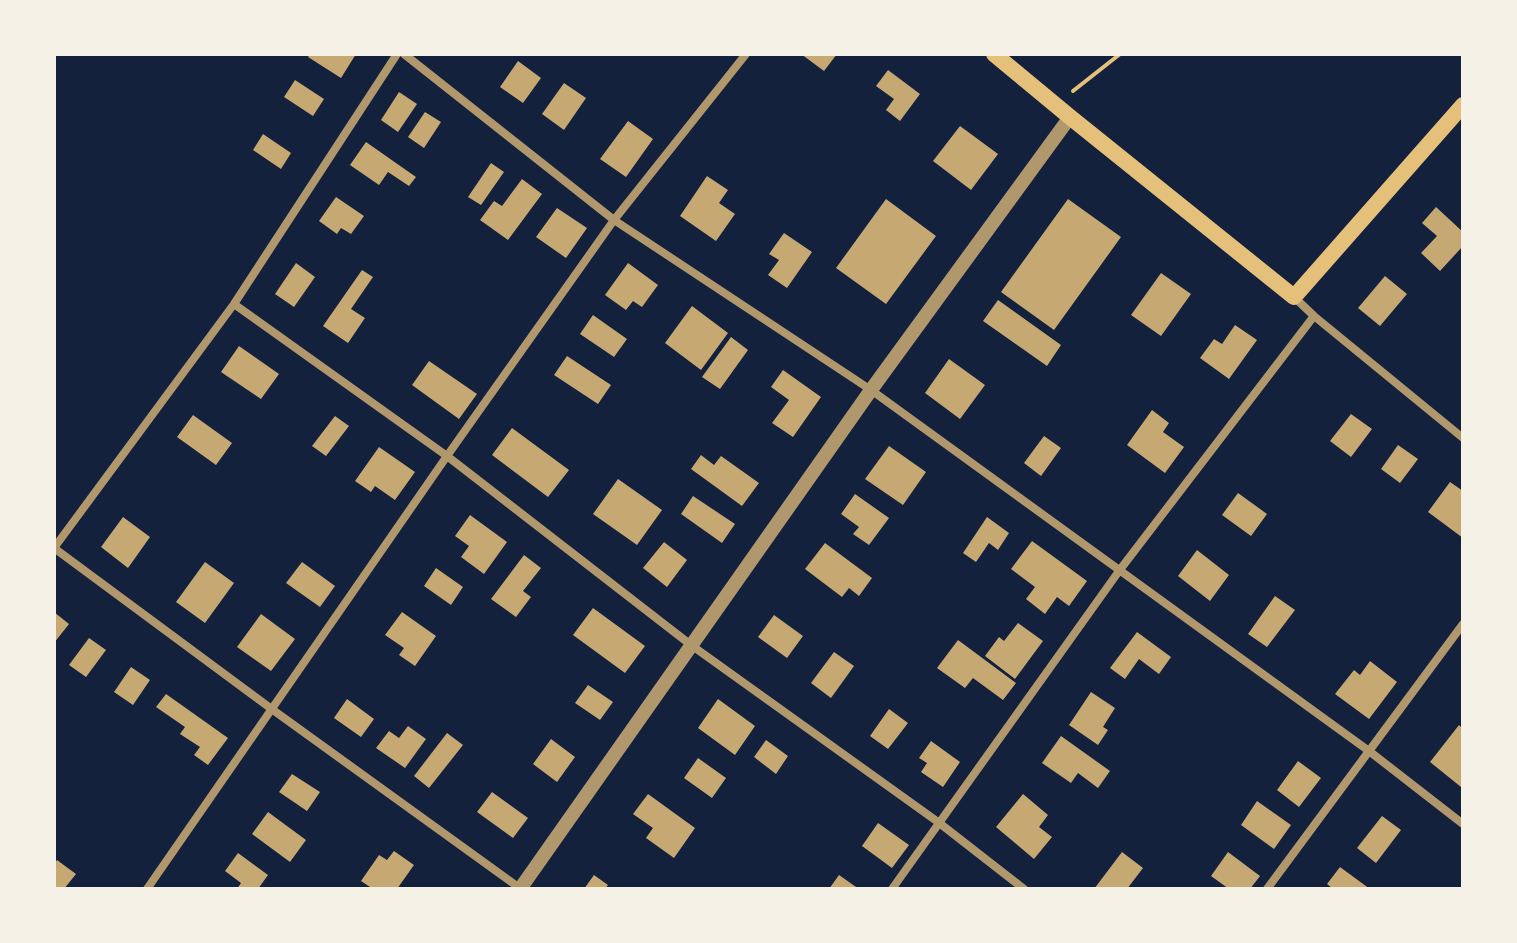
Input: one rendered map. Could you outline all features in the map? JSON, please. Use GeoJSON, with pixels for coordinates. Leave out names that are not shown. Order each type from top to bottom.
{"type":"FeatureCollection","features":[{"type":"Feature","properties":{"kind":"main road"},"geometry":{"type":"LineString","coordinates":[[994,54],[1294,297],[1463,105]]}},
{"type":"Feature","properties":{"kind":"street"},"geometry":{"type":"LineString","coordinates":[[397,54],[234,304],[54,548],[521,889],[871,390],[1070,117]]}},
{"type":"Feature","properties":{"kind":"street"},"geometry":{"type":"LineString","coordinates":[[404,54],[614,220],[871,390],[1369,751],[1463,824]]}},
{"type":"Feature","properties":{"kind":"street"},"geometry":{"type":"LineString","coordinates":[[147,889],[614,220],[746,54]]}},
{"type":"Feature","properties":{"kind":"street"},"geometry":{"type":"LineString","coordinates":[[1294,297],[1463,438]]}},
{"type":"Feature","properties":{"kind":"street"},"geometry":{"type":"LineString","coordinates":[[234,304],[447,456],[691,645],[938,822],[1024,889]]}},
{"type":"Feature","properties":{"kind":"street"},"geometry":{"type":"LineString","coordinates":[[892,889],[1119,571],[1314,316]]}},
{"type":"Feature","properties":{"kind":"street"},"geometry":{"type":"LineString","coordinates":[[1267,889],[1463,624]]}},
{"type":"Feature","properties":{"kind":"path"},"geometry":{"type":"LineString","coordinates":[[1073,91],[1120,54]]}},
{"type":"Feature","properties":{"kind":"building"},"geometry":{"type":"Polygon","coordinates":[[[310,54],[356,54],[341,78],[308,57],[310,54]]]}},
{"type":"Feature","properties":{"kind":"building"},"geometry":{"type":"Polygon","coordinates":[[[801,54],[837,54],[824,71],[801,54]]]}},
{"type":"Feature","properties":{"kind":"building"},"geometry":{"type":"Polygon","coordinates":[[[518,61],[541,78],[523,103],[500,87],[518,61]]]}},
{"type":"Feature","properties":{"kind":"building"},"geometry":{"type":"Polygon","coordinates":[[[888,70],[920,94],[900,121],[886,110],[894,99],[876,86],[888,70]]]}},
{"type":"Feature","properties":{"kind":"building"},"geometry":{"type":"Polygon","coordinates":[[[295,80],[324,99],[313,116],[284,97],[295,80]]]}},
{"type":"Feature","properties":{"kind":"building"},"geometry":{"type":"Polygon","coordinates":[[[564,83],[586,98],[564,130],[542,114],[564,83]]]}},
{"type":"Feature","properties":{"kind":"building"},"geometry":{"type":"Polygon","coordinates":[[[399,92],[417,104],[398,132],[381,120],[399,92]]]}},
{"type":"Feature","properties":{"kind":"building"},"geometry":{"type":"Polygon","coordinates":[[[425,112],[441,122],[424,148],[408,137],[425,112]]]}},
{"type":"Feature","properties":{"kind":"building"},"geometry":{"type":"Polygon","coordinates":[[[628,121],[653,139],[626,177],[600,159],[628,121]]]}},
{"type":"Feature","properties":{"kind":"building"},"geometry":{"type":"Polygon","coordinates":[[[960,126],[998,154],[971,190],[933,161],[960,126]]]}},
{"type":"Feature","properties":{"kind":"building"},"geometry":{"type":"Polygon","coordinates":[[[263,134],[291,153],[281,169],[253,150],[263,134]]]}},
{"type":"Feature","properties":{"kind":"building"},"geometry":{"type":"Polygon","coordinates":[[[366,142],[416,177],[409,186],[388,172],[379,185],[350,165],[366,142]]]}},
{"type":"Feature","properties":{"kind":"building"},"geometry":{"type":"Polygon","coordinates":[[[491,163],[504,172],[481,205],[468,197],[491,163]]]}},
{"type":"Feature","properties":{"kind":"building"},"geometry":{"type":"Polygon","coordinates":[[[707,176],[728,190],[719,203],[735,214],[716,241],[680,216],[707,176]]]}},
{"type":"Feature","properties":{"kind":"building"},"geometry":{"type":"Polygon","coordinates":[[[522,179],[542,194],[508,240],[480,220],[494,201],[502,206],[522,179]]]}},
{"type":"Feature","properties":{"kind":"building"},"geometry":{"type":"Polygon","coordinates":[[[336,197],[364,216],[351,234],[341,228],[337,234],[319,221],[336,197]]]}},
{"type":"Feature","properties":{"kind":"building"},"geometry":{"type":"Polygon","coordinates":[[[886,199],[936,236],[886,304],[836,268],[886,199]]]}},
{"type":"Feature","properties":{"kind":"building"},"geometry":{"type":"Polygon","coordinates":[[[1068,199],[1121,237],[1054,330],[1001,292],[1068,199]]]}},
{"type":"Feature","properties":{"kind":"building"},"geometry":{"type":"Polygon","coordinates":[[[1436,207],[1463,232],[1463,246],[1440,271],[1421,253],[1437,236],[1422,223],[1436,207]]]}},
{"type":"Feature","properties":{"kind":"building"},"geometry":{"type":"Polygon","coordinates":[[[557,208],[587,228],[566,258],[536,237],[557,208]]]}},
{"type":"Feature","properties":{"kind":"building"},"geometry":{"type":"Polygon","coordinates":[[[784,233],[812,252],[787,288],[768,275],[779,260],[769,254],[784,233]]]}},
{"type":"Feature","properties":{"kind":"building"},"geometry":{"type":"Polygon","coordinates":[[[296,263],[315,277],[294,307],[275,294],[296,263]]]}},
{"type":"Feature","properties":{"kind":"building"},"geometry":{"type":"Polygon","coordinates":[[[628,263],[658,285],[642,307],[633,301],[626,310],[605,295],[628,263]]]}},
{"type":"Feature","properties":{"kind":"building"},"geometry":{"type":"Polygon","coordinates":[[[362,270],[373,277],[351,309],[365,318],[348,343],[323,326],[362,270]]]}},
{"type":"Feature","properties":{"kind":"building"},"geometry":{"type":"Polygon","coordinates":[[[1161,273],[1191,294],[1161,336],[1131,315],[1161,273]]]}},
{"type":"Feature","properties":{"kind":"building"},"geometry":{"type":"Polygon","coordinates":[[[1385,276],[1407,294],[1380,326],[1358,308],[1385,276]]]}},
{"type":"Feature","properties":{"kind":"building"},"geometry":{"type":"Polygon","coordinates":[[[998,300],[1061,345],[1047,366],[983,321],[998,300]]]}},
{"type":"Feature","properties":{"kind":"building"},"geometry":{"type":"Polygon","coordinates":[[[692,306],[728,333],[701,370],[665,343],[692,306]]]}},
{"type":"Feature","properties":{"kind":"building"},"geometry":{"type":"Polygon","coordinates":[[[593,315],[627,339],[614,357],[580,334],[593,315]]]}},
{"type":"Feature","properties":{"kind":"building"},"geometry":{"type":"Polygon","coordinates":[[[1235,325],[1257,340],[1229,379],[1200,358],[1214,339],[1222,344],[1235,325]]]}},
{"type":"Feature","properties":{"kind":"building"},"geometry":{"type":"Polygon","coordinates":[[[731,337],[748,350],[720,389],[702,377],[731,337]]]}},
{"type":"Feature","properties":{"kind":"building"},"geometry":{"type":"Polygon","coordinates":[[[239,346],[279,374],[261,399],[221,372],[239,346]]]}},
{"type":"Feature","properties":{"kind":"building"},"geometry":{"type":"Polygon","coordinates":[[[567,356],[611,385],[598,404],[554,375],[567,356]]]}},
{"type":"Feature","properties":{"kind":"building"},"geometry":{"type":"Polygon","coordinates":[[[949,359],[985,385],[960,419],[925,393],[949,359]]]}},
{"type":"Feature","properties":{"kind":"building"},"geometry":{"type":"Polygon","coordinates":[[[429,361],[477,394],[459,419],[412,385],[429,361]]]}},
{"type":"Feature","properties":{"kind":"building"},"geometry":{"type":"Polygon","coordinates":[[[783,370],[821,397],[793,437],[772,423],[789,400],[771,387],[783,370]]]}},
{"type":"Feature","properties":{"kind":"building"},"geometry":{"type":"Polygon","coordinates":[[[1152,410],[1169,423],[1163,432],[1184,447],[1165,473],[1127,445],[1152,410]]]}},
{"type":"Feature","properties":{"kind":"building"},"geometry":{"type":"Polygon","coordinates":[[[1351,414],[1372,429],[1351,457],[1330,441],[1351,414]]]}},
{"type":"Feature","properties":{"kind":"building"},"geometry":{"type":"Polygon","coordinates":[[[193,415],[232,443],[216,465],[177,437],[193,415]]]}},
{"type":"Feature","properties":{"kind":"building"},"geometry":{"type":"Polygon","coordinates":[[[335,416],[349,426],[326,456],[312,446],[335,416]]]}},
{"type":"Feature","properties":{"kind":"building"},"geometry":{"type":"Polygon","coordinates":[[[512,428],[569,470],[548,497],[492,455],[512,428]]]}},
{"type":"Feature","properties":{"kind":"building"},"geometry":{"type":"Polygon","coordinates":[[[1044,436],[1061,448],[1041,476],[1024,463],[1044,436]]]}},
{"type":"Feature","properties":{"kind":"building"},"geometry":{"type":"Polygon","coordinates":[[[1398,445],[1418,459],[1400,483],[1381,469],[1398,445]]]}},
{"type":"Feature","properties":{"kind":"building"},"geometry":{"type":"Polygon","coordinates":[[[889,446],[926,472],[903,505],[865,479],[889,446]]]}},
{"type":"Feature","properties":{"kind":"building"},"geometry":{"type":"Polygon","coordinates":[[[379,447],[415,472],[395,500],[375,486],[371,492],[355,481],[379,447]]]}},
{"type":"Feature","properties":{"kind":"building"},"geometry":{"type":"Polygon","coordinates":[[[701,455],[714,465],[721,456],[759,483],[742,506],[691,469],[701,455]]]}},
{"type":"Feature","properties":{"kind":"building"},"geometry":{"type":"Polygon","coordinates":[[[618,479],[662,510],[637,545],[593,514],[618,479]]]}},
{"type":"Feature","properties":{"kind":"building"},"geometry":{"type":"Polygon","coordinates":[[[1450,482],[1463,491],[1463,538],[1428,512],[1450,482]]]}},
{"type":"Feature","properties":{"kind":"building"},"geometry":{"type":"Polygon","coordinates":[[[1238,493],[1267,514],[1251,536],[1222,515],[1238,493]]]}},
{"type":"Feature","properties":{"kind":"building"},"geometry":{"type":"Polygon","coordinates":[[[855,494],[889,518],[869,545],[853,534],[859,527],[841,514],[855,494]]]}},
{"type":"Feature","properties":{"kind":"building"},"geometry":{"type":"Polygon","coordinates":[[[693,496],[735,524],[722,543],[681,514],[693,496]]]}},
{"type":"Feature","properties":{"kind":"building"},"geometry":{"type":"Polygon","coordinates":[[[470,515],[507,542],[484,574],[461,557],[469,546],[455,536],[470,515]]]}},
{"type":"Feature","properties":{"kind":"building"},"geometry":{"type":"Polygon","coordinates":[[[123,517],[150,537],[128,568],[101,547],[123,517]]]}},
{"type":"Feature","properties":{"kind":"building"},"geometry":{"type":"Polygon","coordinates":[[[987,517],[1009,533],[998,550],[989,543],[976,562],[963,553],[987,517]]]}},
{"type":"Feature","properties":{"kind":"building"},"geometry":{"type":"Polygon","coordinates":[[[1032,541],[1087,581],[1069,606],[1057,597],[1045,614],[1026,599],[1035,587],[1011,569],[1032,541]]]}},
{"type":"Feature","properties":{"kind":"building"},"geometry":{"type":"Polygon","coordinates":[[[664,542],[687,560],[667,587],[643,568],[664,542]]]}},
{"type":"Feature","properties":{"kind":"building"},"geometry":{"type":"Polygon","coordinates":[[[825,543],[872,578],[859,596],[849,588],[842,597],[805,569],[825,543]]]}},
{"type":"Feature","properties":{"kind":"building"},"geometry":{"type":"Polygon","coordinates":[[[1197,550],[1229,575],[1210,601],[1178,576],[1197,550]]]}},
{"type":"Feature","properties":{"kind":"building"},"geometry":{"type":"Polygon","coordinates":[[[524,555],[541,568],[523,591],[531,597],[516,617],[491,599],[524,555]]]}},
{"type":"Feature","properties":{"kind":"building"},"geometry":{"type":"Polygon","coordinates":[[[205,562],[234,583],[205,623],[176,602],[205,562]]]}},
{"type":"Feature","properties":{"kind":"building"},"geometry":{"type":"Polygon","coordinates":[[[302,562],[335,586],[320,607],[286,583],[302,562]]]}},
{"type":"Feature","properties":{"kind":"building"},"geometry":{"type":"Polygon","coordinates":[[[436,568],[463,587],[451,605],[424,586],[436,568]]]}},
{"type":"Feature","properties":{"kind":"building"},"geometry":{"type":"Polygon","coordinates":[[[1275,596],[1295,610],[1267,647],[1248,634],[1275,596]]]}},
{"type":"Feature","properties":{"kind":"building"},"geometry":{"type":"Polygon","coordinates":[[[593,608],[645,646],[625,673],[573,635],[593,608]]]}},
{"type":"Feature","properties":{"kind":"building"},"geometry":{"type":"Polygon","coordinates":[[[54,612],[69,624],[54,643],[54,612]]]}},
{"type":"Feature","properties":{"kind":"building"},"geometry":{"type":"Polygon","coordinates":[[[402,612],[436,636],[415,666],[399,655],[404,648],[385,635],[402,612]]]}},
{"type":"Feature","properties":{"kind":"building"},"geometry":{"type":"Polygon","coordinates":[[[261,614],[295,639],[271,671],[237,647],[261,614]]]}},
{"type":"Feature","properties":{"kind":"building"},"geometry":{"type":"Polygon","coordinates":[[[774,615],[803,636],[787,658],[758,637],[774,615]]]}},
{"type":"Feature","properties":{"kind":"building"},"geometry":{"type":"Polygon","coordinates":[[[1018,623],[1043,641],[1015,679],[985,656],[999,637],[1004,641],[1018,623]]]}},
{"type":"Feature","properties":{"kind":"building"},"geometry":{"type":"Polygon","coordinates":[[[1137,632],[1171,657],[1159,674],[1139,659],[1125,679],[1110,668],[1137,632]]]}},
{"type":"Feature","properties":{"kind":"building"},"geometry":{"type":"Polygon","coordinates":[[[89,638],[106,650],[86,677],[69,665],[89,638]]]}},
{"type":"Feature","properties":{"kind":"building"},"geometry":{"type":"Polygon","coordinates":[[[958,640],[1016,683],[1003,700],[973,678],[965,688],[937,668],[958,640]]]}},
{"type":"Feature","properties":{"kind":"building"},"geometry":{"type":"Polygon","coordinates":[[[834,652],[854,666],[831,698],[811,683],[834,652]]]}},
{"type":"Feature","properties":{"kind":"building"},"geometry":{"type":"Polygon","coordinates":[[[1370,661],[1397,682],[1369,719],[1335,694],[1354,670],[1360,675],[1370,661]]]}},
{"type":"Feature","properties":{"kind":"building"},"geometry":{"type":"Polygon","coordinates":[[[131,667],[150,680],[133,705],[114,692],[131,667]]]}},
{"type":"Feature","properties":{"kind":"building"},"geometry":{"type":"Polygon","coordinates":[[[588,685],[613,702],[600,720],[575,703],[588,685]]]}},
{"type":"Feature","properties":{"kind":"building"},"geometry":{"type":"Polygon","coordinates":[[[1091,692],[1115,708],[1103,727],[1108,730],[1098,745],[1069,725],[1091,692]]]}},
{"type":"Feature","properties":{"kind":"building"},"geometry":{"type":"Polygon","coordinates":[[[166,694],[228,738],[208,765],[194,755],[200,747],[180,734],[185,727],[156,707],[166,694]]]}},
{"type":"Feature","properties":{"kind":"building"},"geometry":{"type":"Polygon","coordinates":[[[347,699],[374,719],[361,737],[334,718],[347,699]]]}},
{"type":"Feature","properties":{"kind":"building"},"geometry":{"type":"Polygon","coordinates":[[[718,699],[755,726],[735,755],[698,728],[718,699]]]}},
{"type":"Feature","properties":{"kind":"building"},"geometry":{"type":"Polygon","coordinates":[[[889,709],[908,723],[888,749],[870,736],[889,709]]]}},
{"type":"Feature","properties":{"kind":"building"},"geometry":{"type":"Polygon","coordinates":[[[1459,725],[1463,729],[1461,787],[1430,762],[1459,725]]]}},
{"type":"Feature","properties":{"kind":"building"},"geometry":{"type":"Polygon","coordinates":[[[408,726],[426,739],[405,768],[376,748],[389,731],[399,738],[408,726]]]}},
{"type":"Feature","properties":{"kind":"building"},"geometry":{"type":"Polygon","coordinates":[[[447,733],[463,745],[429,788],[414,776],[447,733]]]}},
{"type":"Feature","properties":{"kind":"building"},"geometry":{"type":"Polygon","coordinates":[[[1061,736],[1110,771],[1098,788],[1078,773],[1071,783],[1042,763],[1061,736]]]}},
{"type":"Feature","properties":{"kind":"building"},"geometry":{"type":"Polygon","coordinates":[[[551,739],[575,757],[557,782],[533,764],[551,739]]]}},
{"type":"Feature","properties":{"kind":"building"},"geometry":{"type":"Polygon","coordinates":[[[766,740],[788,756],[776,774],[754,757],[766,740]]]}},
{"type":"Feature","properties":{"kind":"building"},"geometry":{"type":"Polygon","coordinates":[[[931,741],[960,762],[943,787],[921,772],[927,763],[919,758],[931,741]]]}},
{"type":"Feature","properties":{"kind":"building"},"geometry":{"type":"Polygon","coordinates":[[[698,758],[726,778],[712,798],[684,778],[698,758]]]}},
{"type":"Feature","properties":{"kind":"building"},"geometry":{"type":"Polygon","coordinates":[[[1298,761],[1321,778],[1299,807],[1277,790],[1298,761]]]}},
{"type":"Feature","properties":{"kind":"building"},"geometry":{"type":"Polygon","coordinates":[[[292,774],[320,792],[307,811],[279,792],[292,774]]]}},
{"type":"Feature","properties":{"kind":"building"},"geometry":{"type":"Polygon","coordinates":[[[492,792],[528,818],[513,838],[477,812],[492,792]]]}},
{"type":"Feature","properties":{"kind":"building"},"geometry":{"type":"Polygon","coordinates":[[[648,794],[695,828],[674,858],[646,838],[653,828],[633,814],[648,794]]]}},
{"type":"Feature","properties":{"kind":"building"},"geometry":{"type":"Polygon","coordinates":[[[1023,794],[1048,815],[1039,827],[1052,837],[1034,859],[996,827],[1023,794]]]}},
{"type":"Feature","properties":{"kind":"building"},"geometry":{"type":"Polygon","coordinates":[[[1257,801],[1291,825],[1274,849],[1241,825],[1257,801]]]}},
{"type":"Feature","properties":{"kind":"building"},"geometry":{"type":"Polygon","coordinates":[[[268,812],[306,840],[290,862],[252,834],[268,812]]]}},
{"type":"Feature","properties":{"kind":"building"},"geometry":{"type":"Polygon","coordinates":[[[1382,816],[1401,830],[1376,863],[1357,848],[1382,816]]]}},
{"type":"Feature","properties":{"kind":"building"},"geometry":{"type":"Polygon","coordinates":[[[878,823],[909,845],[892,868],[862,846],[878,823]]]}},
{"type":"Feature","properties":{"kind":"building"},"geometry":{"type":"Polygon","coordinates":[[[394,851],[414,865],[397,889],[373,889],[361,881],[379,855],[387,860],[394,851]]]}},
{"type":"Feature","properties":{"kind":"building"},"geometry":{"type":"Polygon","coordinates":[[[1122,852],[1143,868],[1127,889],[1094,889],[1122,852]]]}},
{"type":"Feature","properties":{"kind":"building"},"geometry":{"type":"Polygon","coordinates":[[[1228,852],[1260,876],[1250,889],[1229,889],[1211,876],[1228,852]]]}},
{"type":"Feature","properties":{"kind":"building"},"geometry":{"type":"Polygon","coordinates":[[[238,853],[268,875],[258,889],[237,889],[241,883],[225,871],[238,853]]]}},
{"type":"Feature","properties":{"kind":"building"},"geometry":{"type":"Polygon","coordinates":[[[57,860],[76,874],[64,889],[54,889],[54,864],[57,860]]]}},
{"type":"Feature","properties":{"kind":"building"},"geometry":{"type":"Polygon","coordinates":[[[1340,867],[1370,889],[1333,889],[1327,884],[1340,867]]]}},
{"type":"Feature","properties":{"kind":"building"},"geometry":{"type":"Polygon","coordinates":[[[594,875],[608,885],[605,889],[584,889],[594,875]]]}},
{"type":"Feature","properties":{"kind":"building"},"geometry":{"type":"Polygon","coordinates":[[[839,875],[859,889],[829,889],[839,875]]]}}]}
